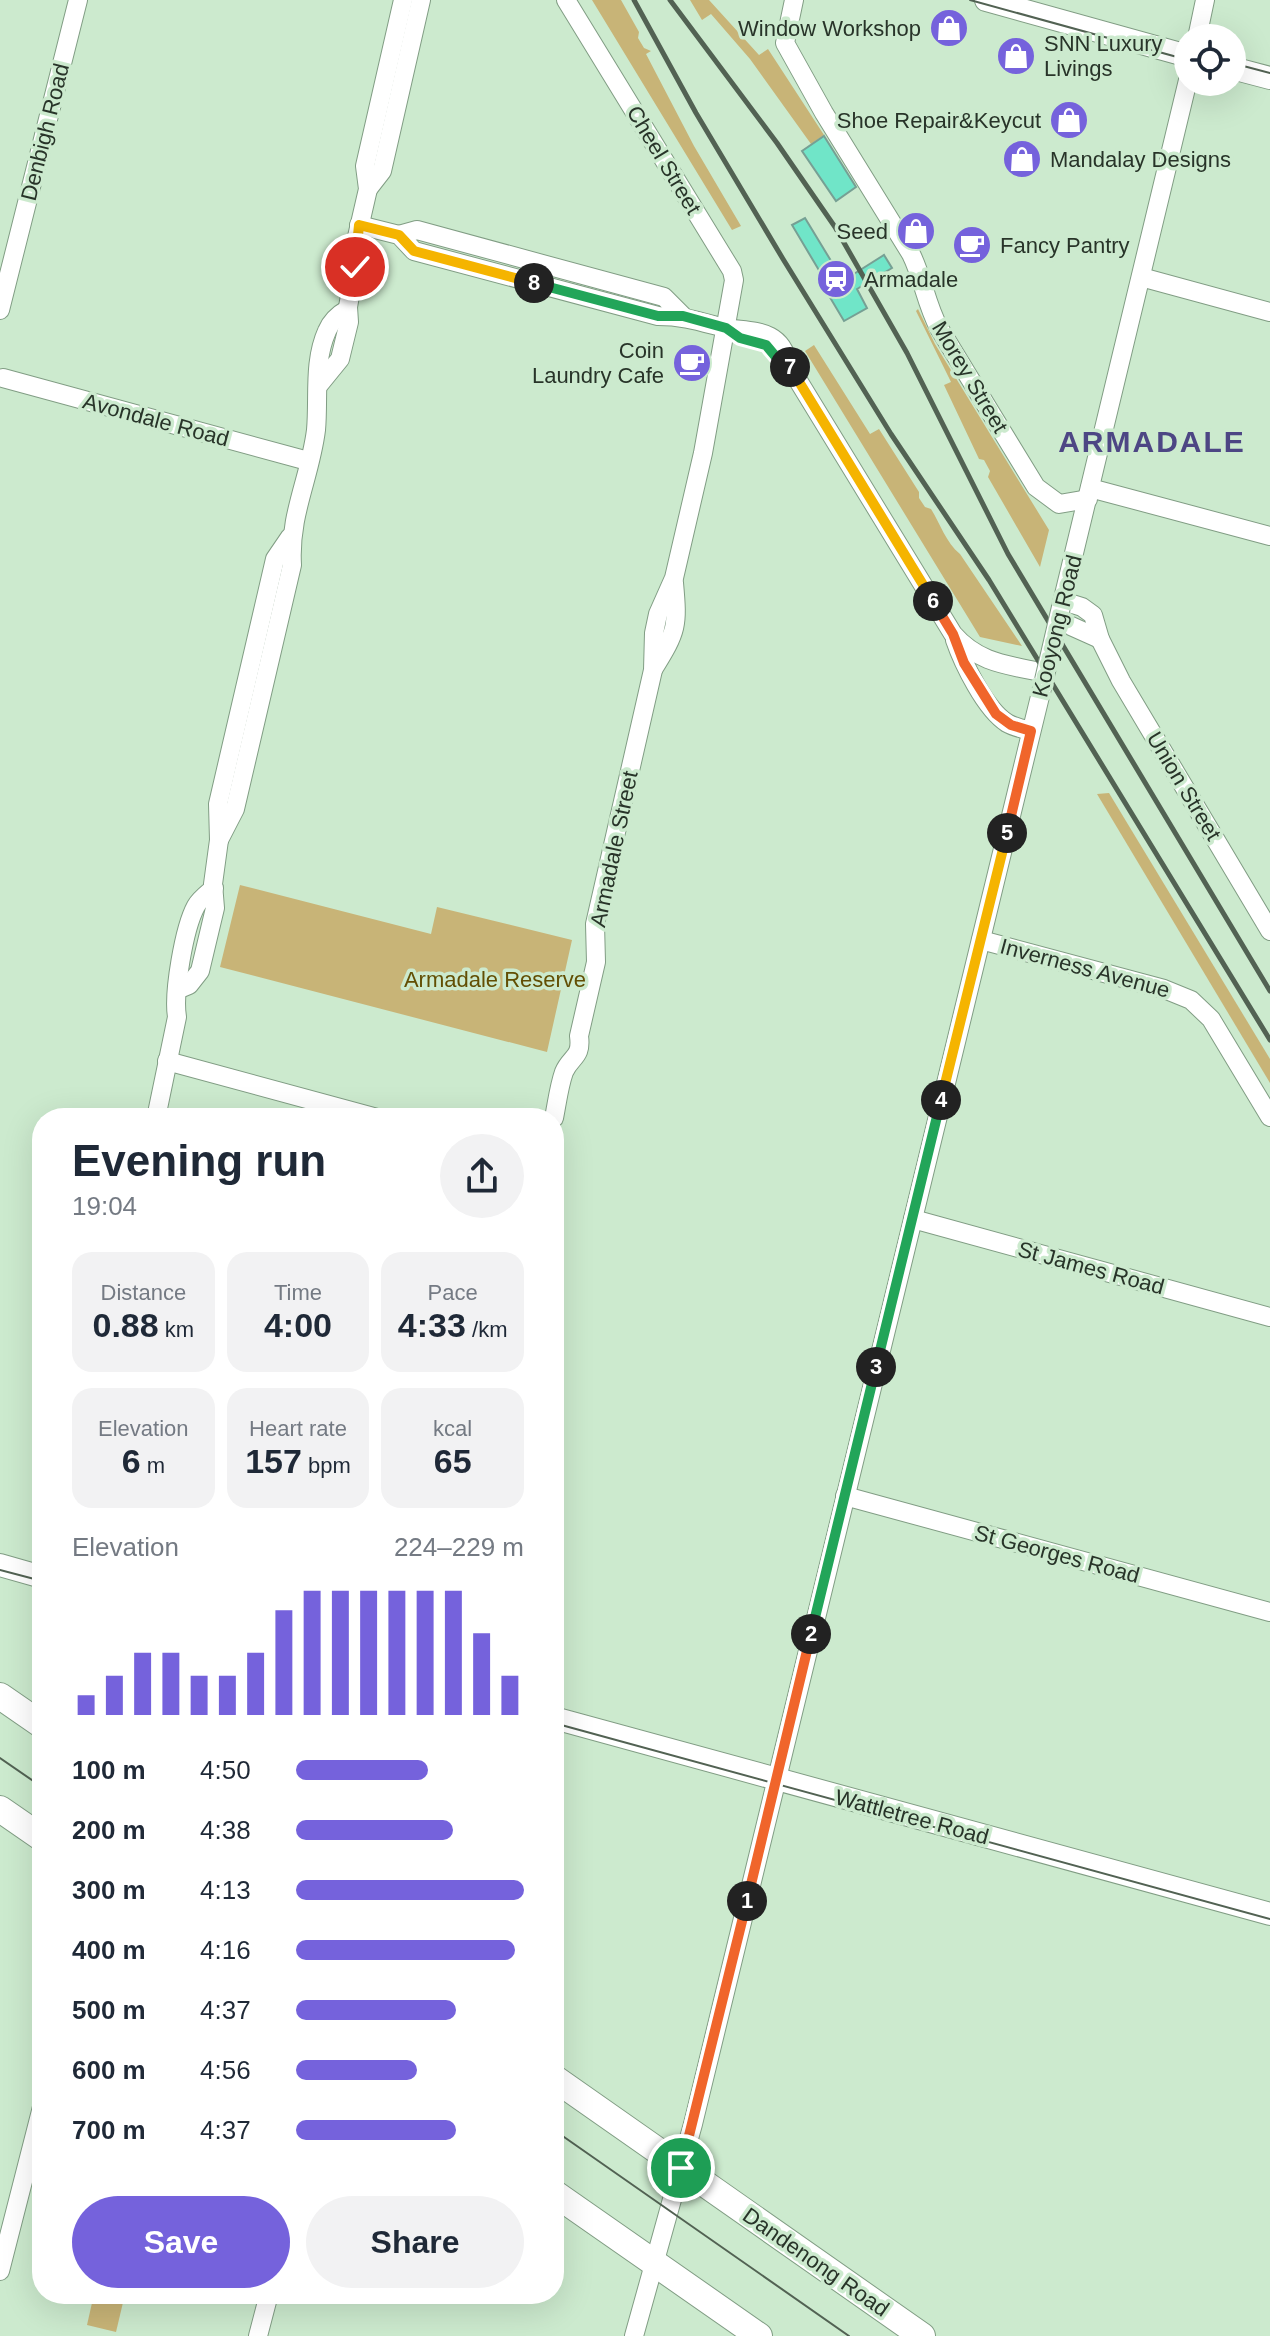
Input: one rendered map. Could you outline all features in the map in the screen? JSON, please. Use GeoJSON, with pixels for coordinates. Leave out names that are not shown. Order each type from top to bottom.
{"type":"FeatureCollection","features":[{"type":"Feature","properties":{"kind":"highway"},"geometry":{"type":"LineString","coordinates":[[0,1696],[32,1718]]}},
{"type":"Feature","properties":{"kind":"highway"},"geometry":{"type":"LineString","coordinates":[[0,1809],[32,1831]]}},
{"type":"Feature","properties":{"kind":"highway","name":"Dandenong Road"},"geometry":{"type":"LineString","coordinates":[[564,2085],[922,2336]]}},
{"type":"Feature","properties":{"kind":"highway"},"geometry":{"type":"LineString","coordinates":[[564,2200],[759,2336]]}},
{"type":"Feature","properties":{"kind":"main road"},"geometry":{"type":"LineString","coordinates":[[986,0],[1174,52]]}},
{"type":"Feature","properties":{"kind":"main road"},"geometry":{"type":"LineString","coordinates":[[1246,72],[1270,78]]}},
{"type":"Feature","properties":{"kind":"main road"},"geometry":{"type":"LineString","coordinates":[[0,1565],[32,1574]]}},
{"type":"Feature","properties":{"kind":"main road","name":"Wattletree Road"},"geometry":{"type":"LineString","coordinates":[[564,1721],[1270,1914]]}},
{"type":"Feature","properties":{"kind":"street","name":"Denbigh Road"},"geometry":{"type":"LineString","coordinates":[[0,310],[78,0]]}},
{"type":"Feature","properties":{"kind":"street"},"geometry":{"type":"LineString","coordinates":[[158,1108],[177,1017],[177,990],[192,982],[201,967],[215,908],[219,840],[235,809],[292,565],[290,537],[316,431],[318,386],[340,359],[349,322],[359,225],[368,189],[365,166],[403,0]]}},
{"type":"Feature","properties":{"kind":"street"},"geometry":{"type":"LineString","coordinates":[[368,189],[382,171],[421,0]]}},
{"type":"Feature","properties":{"kind":"street","name":"Cheel Street"},"geometry":{"type":"LineString","coordinates":[[566,0],[732,271],[734,286],[726,328]]}},
{"type":"Feature","properties":{"kind":"street","name":"Morey Street"},"geometry":{"type":"LineString","coordinates":[[794,0],[785,43],[824,113],[911,254],[926,301],[939,328],[1036,487],[1059,504],[1089,493],[1270,536]]}},
{"type":"Feature","properties":{"kind":"street"},"geometry":{"type":"LineString","coordinates":[[1200,24],[1205,0]]}},
{"type":"Feature","properties":{"kind":"street","name":"Kooyong Road"},"geometry":{"type":"LineString","coordinates":[[634,2336],[681,2168],[981,940],[1042,675],[1063,614],[1184,96]]}},
{"type":"Feature","properties":{"kind":"street"},"geometry":{"type":"LineString","coordinates":[[359,225],[399,235],[417,230],[664,297],[683,316]]}},
{"type":"Feature","properties":{"kind":"street"},"geometry":{"type":"LineString","coordinates":[[399,235],[414,251],[658,316],[683,316],[726,328],[740,338],[766,345],[776,357],[788,364],[953,634],[964,663],[996,714],[1011,725],[1031,731]]}},
{"type":"Feature","properties":{"kind":"street"},"geometry":{"type":"LineString","coordinates":[[492,272],[498,252]]}},
{"type":"Feature","properties":{"kind":"street"},"geometry":{"type":"LineString","coordinates":[[512,277],[517,257]]}},
{"type":"Feature","properties":{"kind":"street"},"geometry":{"type":"LineString","coordinates":[[1141,277],[1270,312]]}},
{"type":"Feature","properties":{"kind":"street"},"geometry":{"type":"LineString","coordinates":[[587,297],[592,278]]}},
{"type":"Feature","properties":{"kind":"street","name":"Armadale Street"},"geometry":{"type":"LineString","coordinates":[[556,1108],[565,1069],[577,1058],[596,962],[595,924],[653,670],[674,637],[676,628],[674,578],[703,453],[726,328]]}},
{"type":"Feature","properties":{"kind":"street","name":"Avondale Road"},"geometry":{"type":"LineString","coordinates":[[1,375],[308,461]]}},
{"type":"Feature","properties":{"kind":"street","name":"Union Street"},"geometry":{"type":"LineString","coordinates":[[1063,614],[1082,607],[1093,615],[1100,639],[1121,681],[1270,931]]}},
{"type":"Feature","properties":{"kind":"street"},"geometry":{"type":"LineString","coordinates":[[1063,614],[1100,639]]}},
{"type":"Feature","properties":{"kind":"street"},"geometry":{"type":"LineString","coordinates":[[953,634],[979,657],[1042,675]]}},
{"type":"Feature","properties":{"kind":"street","name":"Inverness Avenue"},"geometry":{"type":"LineString","coordinates":[[981,940],[1164,989],[1191,1000],[1211,1019],[1270,1117]]}},
{"type":"Feature","properties":{"kind":"street"},"geometry":{"type":"LineString","coordinates":[[167,1061],[340,1108]]}},
{"type":"Feature","properties":{"kind":"street","name":"St James Road"},"geometry":{"type":"LineString","coordinates":[[913,1219],[1270,1317]]}},
{"type":"Feature","properties":{"kind":"street","name":"St Georges Road"},"geometry":{"type":"LineString","coordinates":[[845,1496],[1270,1612]]}},
{"type":"Feature","properties":{"kind":"street"},"geometry":{"type":"LineString","coordinates":[[0,2271],[32,2146]]}},
{"type":"Feature","properties":{"kind":"street"},"geometry":{"type":"LineString","coordinates":[[258,2336],[266,2304]]}},
{"type":"Feature","properties":{"kind":"green space"},"geometry":{"type":"Polygon","coordinates":[[[592,0],[621,0],[639,32],[638,38],[644,48],[651,51],[646,54],[694,146],[741,226],[732,230],[592,0]]]}},
{"type":"Feature","properties":{"kind":"green space"},"geometry":{"type":"Polygon","coordinates":[[[690,0],[709,0],[759,55],[768,49],[824,135],[811,144],[750,59],[711,14],[702,20],[690,0]]]}},
{"type":"Feature","properties":{"kind":"green space"},"geometry":{"type":"Polygon","coordinates":[[[918,309],[935,344],[1049,530],[1040,567],[988,477],[990,471],[984,460],[979,459],[944,385],[951,382],[916,311],[918,309]]]}},
{"type":"Feature","properties":{"kind":"green space"},"geometry":{"type":"Polygon","coordinates":[[[814,345],[870,434],[879,429],[919,492],[919,498],[925,507],[931,509],[947,539],[1022,646],[980,637],[805,351],[814,345]]]}},
{"type":"Feature","properties":{"kind":"green space"},"geometry":{"type":"Polygon","coordinates":[[[1109,793],[1270,1059],[1270,1083],[1097,794],[1109,793]]]}},
{"type":"Feature","properties":{"kind":"green space","name":"Armadale Reserve"},"geometry":{"type":"Polygon","coordinates":[[[240,885],[431,934],[437,907],[572,940],[547,1052],[220,967],[240,885]]]}},
{"type":"Feature","properties":{"kind":"green space"},"geometry":{"type":"Polygon","coordinates":[[[92,2304],[123,2304],[116,2332],[87,2325],[92,2304]]]}},
{"type":"Feature","properties":{"kind":"building"},"geometry":{"type":"Polygon","coordinates":[[[824,136],[856,187],[836,201],[802,151],[824,136]]]}},
{"type":"Feature","properties":{"kind":"building"},"geometry":{"type":"Polygon","coordinates":[[[805,218],[839,274],[844,271],[849,277],[884,255],[892,268],[857,289],[867,308],[844,321],[822,284],[826,282],[792,225],[805,218]]]}},
{"type":"Feature","properties":{"kind":"tram line"},"geometry":{"type":"LineString","coordinates":[[970,0],[1174,56]]}},
{"type":"Feature","properties":{"kind":"tram line"},"geometry":{"type":"LineString","coordinates":[[1246,67],[1270,73]]}},
{"type":"Feature","properties":{"kind":"tram line"},"geometry":{"type":"LineString","coordinates":[[0,1570],[32,1578]]}},
{"type":"Feature","properties":{"kind":"tram line"},"geometry":{"type":"LineString","coordinates":[[564,1726],[1270,1919]]}},
{"type":"Feature","properties":{"kind":"tram line"},"geometry":{"type":"LineString","coordinates":[[0,1758],[32,1780]]}},
{"type":"Feature","properties":{"kind":"tram line"},"geometry":{"type":"LineString","coordinates":[[564,2137],[849,2336]]}},
{"type":"Feature","properties":{"kind":"railway"},"geometry":{"type":"LineString","coordinates":[[634,0],[696,113],[783,259],[891,434],[989,580],[1270,1040]]}},
{"type":"Feature","properties":{"kind":"railway"},"geometry":{"type":"LineString","coordinates":[[670,0],[777,143],[835,227],[907,353],[1008,554],[1270,991]]}},
{"type":"Feature","properties":{"kind":"place","name":"Window Workshop"},"geometry":{"type":"Point","coordinates":[949,28]}},
{"type":"Feature","properties":{"kind":"place","name":"SNN Luxury Livings"},"geometry":{"type":"Point","coordinates":[1016,56]}},
{"type":"Feature","properties":{"kind":"place","name":"Shoe Repair&Keycut"},"geometry":{"type":"Point","coordinates":[1069,120]}},
{"type":"Feature","properties":{"kind":"place","name":"Mandalay Designs"},"geometry":{"type":"Point","coordinates":[1022,159]}},
{"type":"Feature","properties":{"kind":"place","name":"Seed"},"geometry":{"type":"Point","coordinates":[916,231]}},
{"type":"Feature","properties":{"kind":"place","name":"Fancy Pantry"},"geometry":{"type":"Point","coordinates":[972,245]}},
{"type":"Feature","properties":{"kind":"place","name":"Armadale"},"geometry":{"type":"Point","coordinates":[836,279]}},
{"type":"Feature","properties":{"kind":"place","name":"Coin Laundry Cafe"},"geometry":{"type":"Point","coordinates":[692,363]}},
{"type":"Feature","properties":{"kind":"district","name":"ARMADALE"},"geometry":{"type":"Point","coordinates":[1152,441]}},
{"type":"Feature","properties":{"kind":"route"},"geometry":{"type":"LineString","coordinates":[[355,267],[359,225],[399,235],[414,251],[658,316],[683,316],[726,328],[740,338],[766,345],[776,357],[788,364],[953,634],[964,663],[996,714],[1011,725],[1031,731],[681,2168]]}}]}
